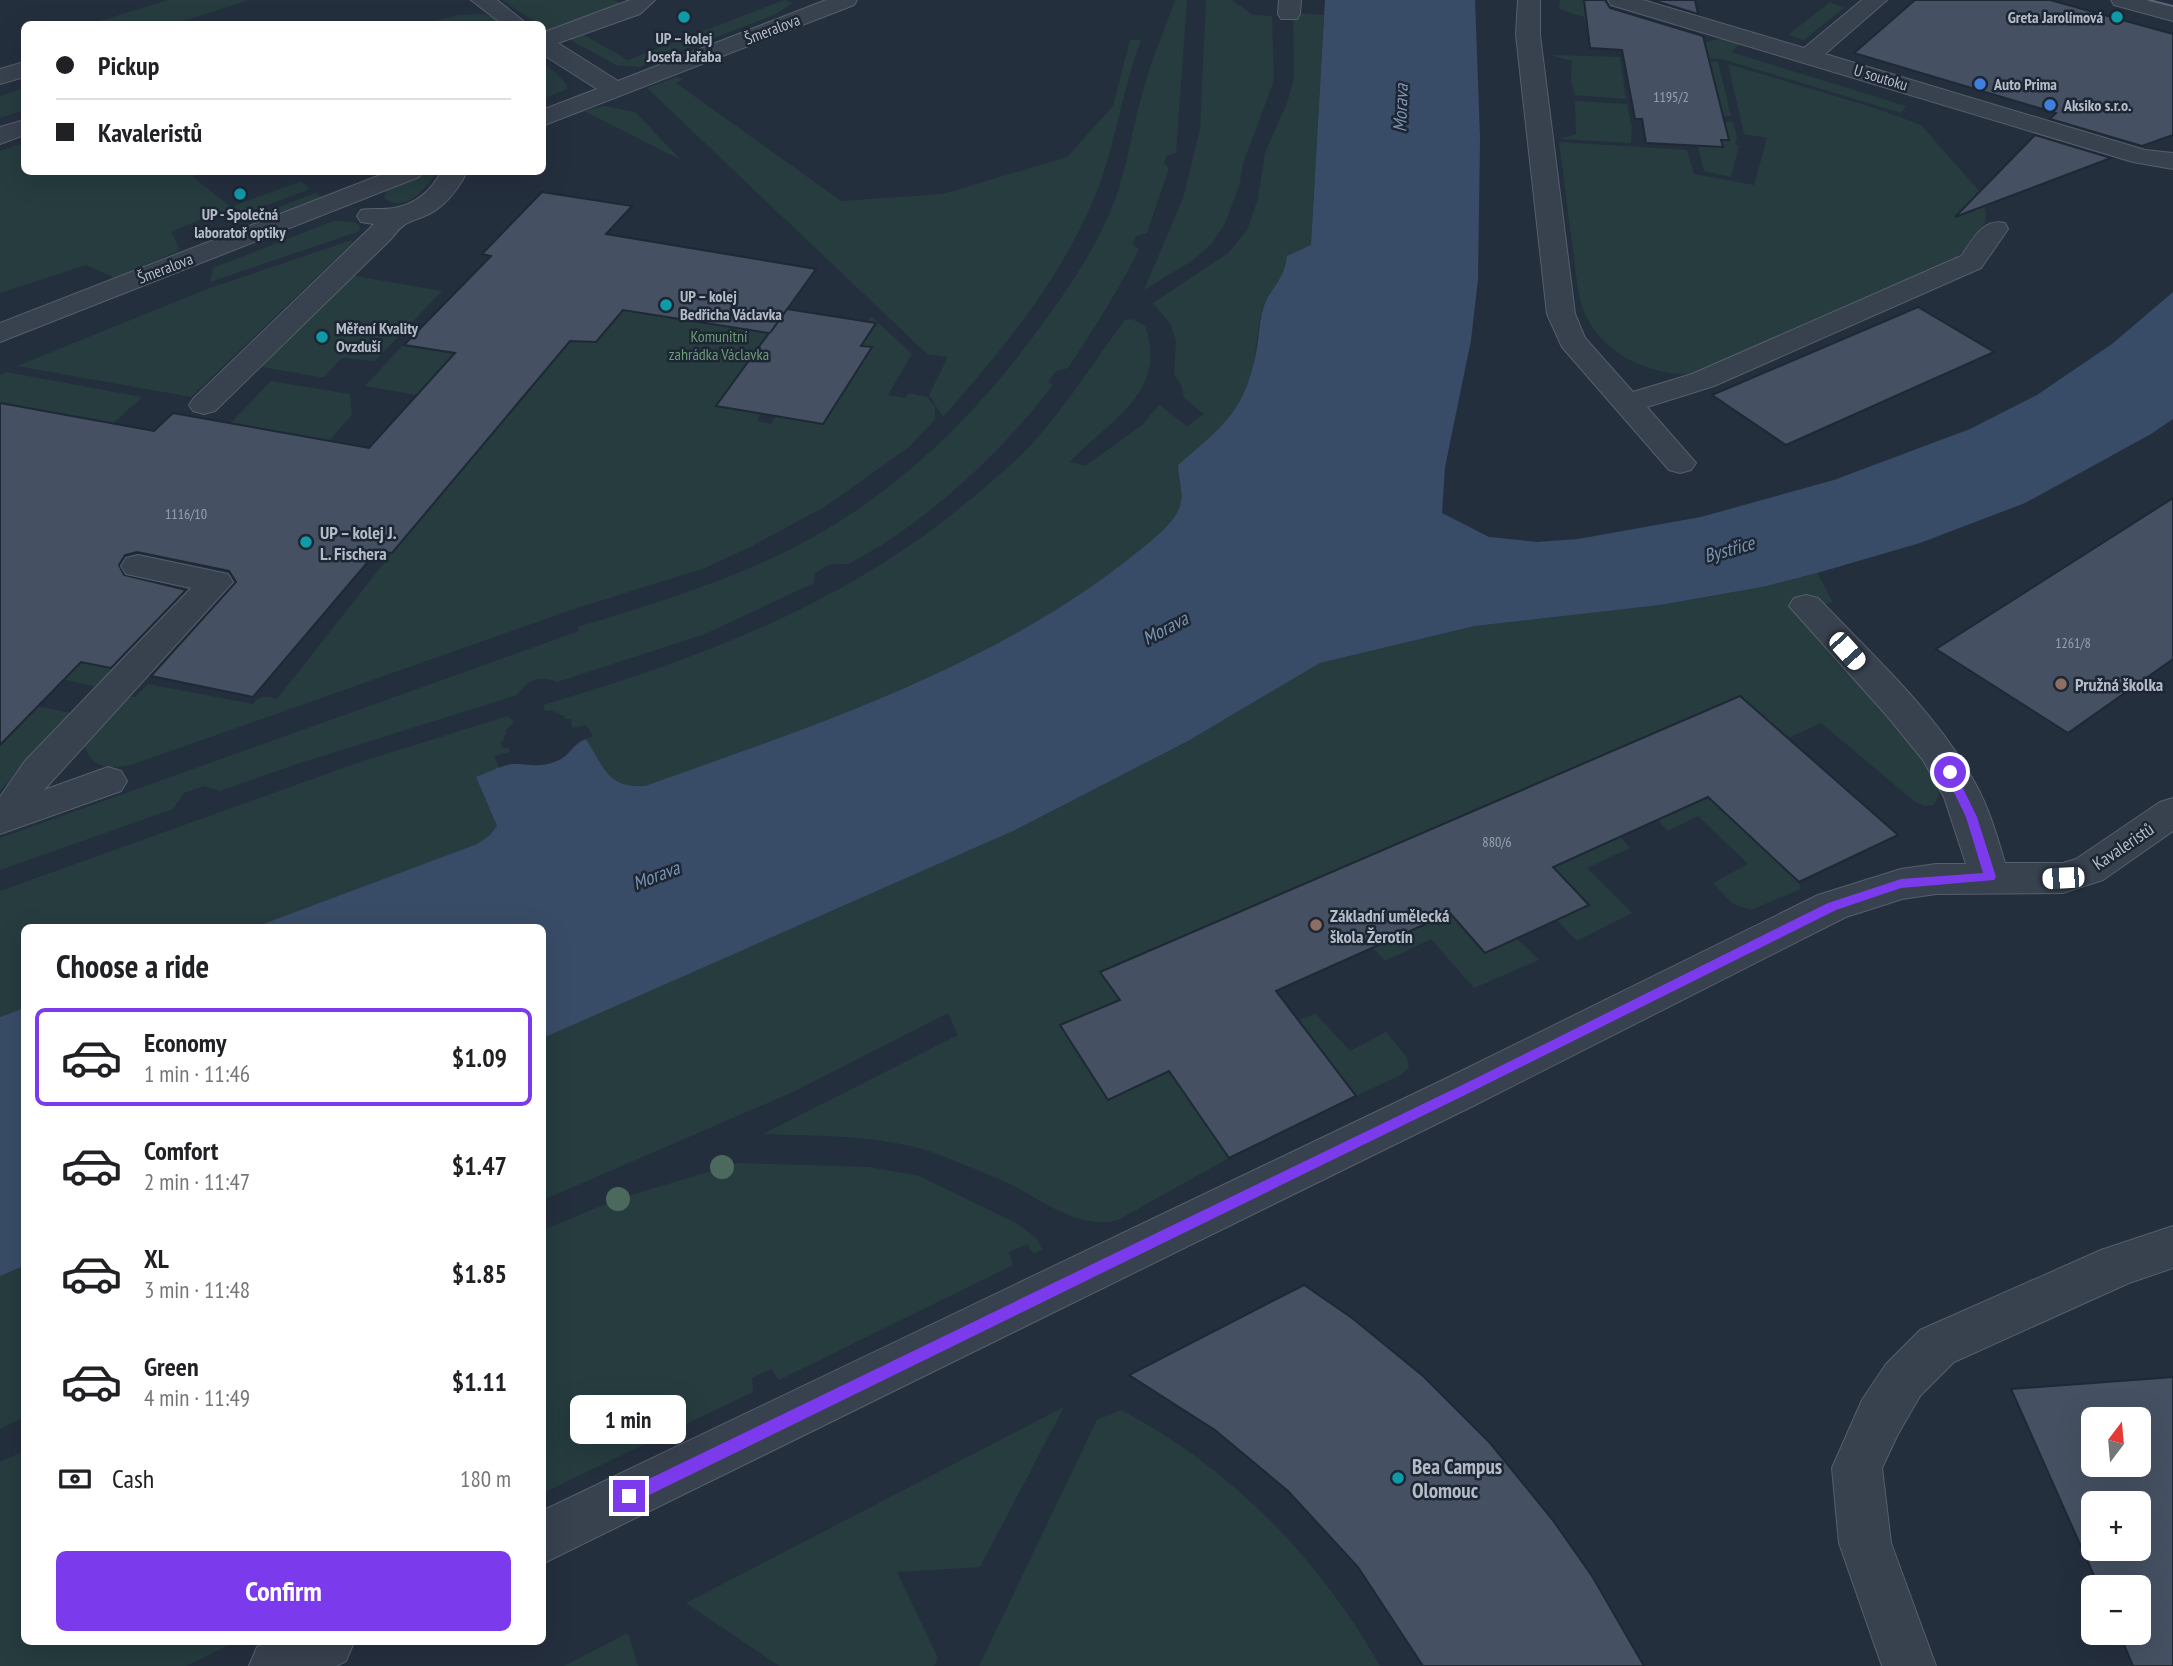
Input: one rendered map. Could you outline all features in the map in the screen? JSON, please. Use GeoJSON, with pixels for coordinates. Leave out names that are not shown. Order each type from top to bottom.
{"type":"FeatureCollection","features":[{"type":"Feature","properties":{"kind":"street"},"geometry":{"type":"LineString","coordinates":[[482,0],[512,21]]}},
{"type":"Feature","properties":{"kind":"street"},"geometry":{"type":"LineString","coordinates":[[546,41],[632,9],[644,0]]}},
{"type":"Feature","properties":{"kind":"street","name":"Šmeralova"},"geometry":{"type":"LineString","coordinates":[[546,117],[846,0]]}},
{"type":"Feature","properties":{"kind":"street"},"geometry":{"type":"LineString","coordinates":[[1529,0],[1528,35],[1561,314],[1572,341],[1680,463]]}},
{"type":"Feature","properties":{"kind":"street","name":"U soutoku"},"geometry":{"type":"LineString","coordinates":[[1619,0],[1810,55],[2142,157],[2173,161]]}},
{"type":"Feature","properties":{"kind":"street"},"geometry":{"type":"LineString","coordinates":[[1837,0],[1871,4]]}},
{"type":"Feature","properties":{"kind":"street"},"geometry":{"type":"LineString","coordinates":[[2122,0],[2173,14]]}},
{"type":"Feature","properties":{"kind":"street"},"geometry":{"type":"LineString","coordinates":[[1810,55],[1871,4]]}},
{"type":"Feature","properties":{"kind":"street"},"geometry":{"type":"LineString","coordinates":[[546,45],[616,90]]}},
{"type":"Feature","properties":{"kind":"street"},"geometry":{"type":"LineString","coordinates":[[0,77],[21,70]]}},
{"type":"Feature","properties":{"kind":"street"},"geometry":{"type":"LineString","coordinates":[[0,136],[21,128]]}},
{"type":"Feature","properties":{"kind":"street","name":"Šmeralova"},"geometry":{"type":"LineString","coordinates":[[0,333],[402,175]]}},
{"type":"Feature","properties":{"kind":"street"},"geometry":{"type":"LineString","coordinates":[[330,203],[360,214],[394,217],[428,204],[444,189],[452,175]]}},
{"type":"Feature","properties":{"kind":"street"},"geometry":{"type":"LineString","coordinates":[[204,405],[382,232],[394,217]]}},
{"type":"Feature","properties":{"kind":"street"},"geometry":{"type":"LineString","coordinates":[[1627,403],[1703,380],[1971,262],[1995,229]]}},
{"type":"Feature","properties":{"kind":"street"},"geometry":{"type":"LineString","coordinates":[[3,819],[38,770],[216,582],[138,566]]}},
{"type":"Feature","properties":{"kind":"street"},"geometry":{"type":"LineString","coordinates":[[1806,606],[1914,725],[1950,772],[1972,817],[1990,877]]}},
{"type":"Feature","properties":{"kind":"street"},"geometry":{"type":"LineString","coordinates":[[3,819],[108,781]]}},
{"type":"Feature","properties":{"kind":"street","name":"Kavaleristů"},"geometry":{"type":"LineString","coordinates":[[546,1536],[1450,1097],[1832,906],[1901,884],[1990,877],[2063,878],[2089,870],[2173,811]]}},
{"type":"Feature","properties":{"kind":"street"},"geometry":{"type":"LineString","coordinates":[[1909,1666],[1865,1543],[1857,1468],[1880,1417],[1903,1380],[1937,1346],[2118,1265],[2173,1247]]}},
{"type":"Feature","properties":{"kind":"street"},"geometry":{"type":"LineString","coordinates":[[276,1666],[321,1645]]}},
{"type":"Feature","properties":{"kind":"green space"},"geometry":{"type":"Polygon","coordinates":[[[168,0],[249,0],[183,21],[100,21],[168,0]]]}},
{"type":"Feature","properties":{"kind":"green space"},"geometry":{"type":"Polygon","coordinates":[[[502,0],[614,0],[629,8],[555,32],[546,29],[546,21],[534,21],[502,0]]]}},
{"type":"Feature","properties":{"kind":"green space"},"geometry":{"type":"Polygon","coordinates":[[[784,0],[793,3],[774,15],[639,67],[616,65],[569,39],[582,34],[628,60],[784,0]]]}},
{"type":"Feature","properties":{"kind":"green space"},"geometry":{"type":"Polygon","coordinates":[[[1175,0],[1187,0],[1176,153],[1166,156],[1164,164],[1169,168],[1147,233],[1136,236],[1132,244],[1139,249],[1078,353],[1068,368],[1056,371],[1048,381],[1053,385],[1033,410],[986,460],[934,507],[906,528],[850,563],[832,564],[815,573],[814,583],[705,634],[557,682],[534,680],[525,685],[517,695],[220,791],[204,786],[184,793],[173,809],[0,870],[0,838],[579,631],[577,627],[724,578],[811,538],[884,491],[950,433],[1009,368],[1070,285],[1091,251],[1116,197],[1145,83],[1175,0]]]}},
{"type":"Feature","properties":{"kind":"green space"},"geometry":{"type":"Polygon","coordinates":[[[1206,0],[1232,0],[1252,15],[1272,16],[1274,81],[1243,163],[1239,187],[1224,225],[1212,243],[1193,260],[1144,290],[1183,198],[1200,129],[1206,0]]]}},
{"type":"Feature","properties":{"kind":"green space"},"geometry":{"type":"Polygon","coordinates":[[[1560,0],[1581,0],[1702,43],[1724,38],[1743,42],[1731,52],[1906,106],[1901,113],[1722,59],[1617,50],[1612,24],[1585,22],[1584,17],[1559,9],[1560,0]]]}},
{"type":"Feature","properties":{"kind":"green space"},"geometry":{"type":"Polygon","coordinates":[[[1830,2],[1844,8],[1804,40],[1788,35],[1830,2]]]}},
{"type":"Feature","properties":{"kind":"green space"},"geometry":{"type":"Polygon","coordinates":[[[1293,13],[1324,15],[1311,245],[1283,275],[1265,302],[1254,364],[1238,406],[1215,433],[1178,465],[1181,502],[1169,523],[1156,537],[1082,593],[1024,629],[964,661],[838,716],[645,786],[622,784],[608,774],[586,739],[593,736],[586,725],[572,728],[571,719],[565,719],[551,710],[545,711],[543,705],[660,668],[717,646],[772,623],[878,566],[929,532],[1023,453],[1060,410],[1125,320],[1132,319],[1145,326],[1150,349],[1149,370],[1131,403],[1070,462],[1085,466],[1141,426],[1159,405],[1187,426],[1204,414],[1184,398],[1181,384],[1174,375],[1176,342],[1171,325],[1153,303],[1228,253],[1247,230],[1258,199],[1265,153],[1288,100],[1294,77],[1293,13]]]}},
{"type":"Feature","properties":{"kind":"green space"},"geometry":{"type":"Polygon","coordinates":[[[480,14],[502,21],[434,21],[458,15],[480,14]]]}},
{"type":"Feature","properties":{"kind":"green space"},"geometry":{"type":"Polygon","coordinates":[[[1130,40],[1141,40],[1106,165],[1086,216],[1052,278],[1032,307],[943,417],[929,395],[948,357],[927,354],[647,88],[677,77],[683,79],[676,83],[841,201],[943,194],[1067,157],[1113,106],[1130,40]]]}},
{"type":"Feature","properties":{"kind":"green space"},"geometry":{"type":"Polygon","coordinates":[[[1550,55],[1620,57],[1626,99],[1575,95],[1571,82],[1572,61],[1550,55]]]}},
{"type":"Feature","properties":{"kind":"green space"},"geometry":{"type":"Polygon","coordinates":[[[1702,61],[1718,62],[1731,116],[1715,116],[1711,68],[1702,61]]]}},
{"type":"Feature","properties":{"kind":"green space"},"geometry":{"type":"Polygon","coordinates":[[[1728,64],[1875,108],[1921,125],[1982,194],[1985,222],[1958,256],[1939,267],[1691,374],[1660,371],[1631,361],[1618,353],[1606,343],[1587,318],[1577,285],[1559,142],[1687,150],[1694,174],[1754,185],[1767,138],[1744,134],[1728,64]]]}},
{"type":"Feature","properties":{"kind":"green space"},"geometry":{"type":"Polygon","coordinates":[[[546,66],[566,84],[567,89],[546,98],[546,66]]]}},
{"type":"Feature","properties":{"kind":"green space"},"geometry":{"type":"Polygon","coordinates":[[[21,89],[21,111],[0,118],[0,96],[21,89]]]}},
{"type":"Feature","properties":{"kind":"green space"},"geometry":{"type":"Polygon","coordinates":[[[1575,101],[1627,104],[1632,129],[1631,143],[1560,139],[1576,134],[1575,101]]]}},
{"type":"Feature","properties":{"kind":"green space"},"geometry":{"type":"Polygon","coordinates":[[[604,106],[635,112],[681,160],[584,111],[604,106]]]}},
{"type":"Feature","properties":{"kind":"green space"},"geometry":{"type":"Polygon","coordinates":[[[1716,121],[1733,122],[1737,137],[1735,145],[1739,146],[1731,177],[1704,171],[1698,146],[1722,147],[1721,140],[1729,140],[1726,129],[1718,128],[1716,121]]]}},
{"type":"Feature","properties":{"kind":"green space"},"geometry":{"type":"Polygon","coordinates":[[[21,144],[21,175],[198,175],[193,177],[231,207],[301,181],[310,189],[241,215],[220,211],[171,232],[180,250],[115,278],[86,265],[0,293],[0,151],[21,144]]]}},
{"type":"Feature","properties":{"kind":"green space"},"geometry":{"type":"Polygon","coordinates":[[[421,175],[434,175],[421,192],[407,201],[392,202],[384,198],[387,189],[421,175]]]}},
{"type":"Feature","properties":{"kind":"green space"},"geometry":{"type":"Polygon","coordinates":[[[316,193],[321,197],[252,224],[246,219],[316,193]]]}},
{"type":"Feature","properties":{"kind":"green space"},"geometry":{"type":"Polygon","coordinates":[[[333,221],[354,222],[359,225],[360,231],[210,282],[213,268],[333,221]]]}},
{"type":"Feature","properties":{"kind":"green space"},"geometry":{"type":"Polygon","coordinates":[[[352,240],[351,244],[191,397],[17,366],[207,289],[352,240]]]}},
{"type":"Feature","properties":{"kind":"green space"},"geometry":{"type":"Polygon","coordinates":[[[350,275],[442,291],[375,361],[342,358],[324,377],[262,367],[260,364],[350,275]]]}},
{"type":"Feature","properties":{"kind":"green space","name":"Komunitní zahrádka Václavka"},"geometry":{"type":"Polygon","coordinates":[[[623,310],[769,333],[716,405],[761,413],[757,421],[771,424],[776,416],[871,347],[861,346],[876,324],[867,322],[871,316],[912,354],[888,395],[905,398],[909,393],[927,397],[935,407],[935,419],[909,447],[826,506],[705,568],[574,609],[131,765],[107,767],[91,758],[83,742],[123,695],[135,697],[148,684],[253,704],[263,697],[277,699],[392,553],[523,396],[431,380],[417,395],[365,386],[419,328],[438,331],[425,348],[470,355],[496,326],[596,342],[623,310]]]}},
{"type":"Feature","properties":{"kind":"green space"},"geometry":{"type":"Polygon","coordinates":[[[6,372],[142,397],[23,506],[88,419],[0,403],[0,375],[6,372]]]}},
{"type":"Feature","properties":{"kind":"green space"},"geometry":{"type":"Polygon","coordinates":[[[271,381],[350,394],[352,415],[287,488],[272,430],[231,423],[271,381]]]}},
{"type":"Feature","properties":{"kind":"green space"},"geometry":{"type":"Polygon","coordinates":[[[1817,573],[1833,602],[1795,611],[1934,769],[1939,792],[1933,805],[1924,806],[1914,801],[1821,723],[1788,738],[1740,696],[1101,971],[1229,1158],[1118,1220],[1102,1222],[1070,1216],[994,1177],[929,1151],[909,1146],[847,1137],[763,1134],[958,1035],[948,1013],[793,1092],[546,1199],[546,1036],[1013,831],[1188,741],[1320,663],[1475,626],[1660,605],[1762,587],[1817,573]]]}},
{"type":"Feature","properties":{"kind":"green space"},"geometry":{"type":"Polygon","coordinates":[[[182,593],[183,598],[96,687],[59,678],[130,604],[182,593]]]}},
{"type":"Feature","properties":{"kind":"green space"},"geometry":{"type":"Polygon","coordinates":[[[35,706],[72,713],[0,791],[0,745],[35,706]]]}},
{"type":"Feature","properties":{"kind":"green space"},"geometry":{"type":"Polygon","coordinates":[[[508,716],[514,722],[505,731],[505,740],[500,743],[504,749],[508,747],[510,752],[494,756],[500,769],[476,777],[497,826],[477,844],[263,924],[21,924],[21,1009],[0,1017],[0,891],[360,762],[508,716]]]}},
{"type":"Feature","properties":{"kind":"green space"},"geometry":{"type":"Polygon","coordinates":[[[1708,797],[1799,882],[1801,889],[1751,910],[1733,904],[1713,883],[1748,864],[1698,816],[1668,831],[1658,820],[1708,797]]]}},
{"type":"Feature","properties":{"kind":"green space"},"geometry":{"type":"Polygon","coordinates":[[[1620,837],[1630,848],[1587,868],[1632,913],[1577,941],[1557,920],[1589,905],[1553,867],[1620,837]]]}},
{"type":"Feature","properties":{"kind":"green space"},"geometry":{"type":"Polygon","coordinates":[[[1450,913],[1485,953],[1517,939],[1539,960],[1474,988],[1431,939],[1385,961],[1373,948],[1450,913]]]}},
{"type":"Feature","properties":{"kind":"green space"},"geometry":{"type":"Polygon","coordinates":[[[1316,1014],[1350,1051],[1386,1032],[1406,1056],[1409,1067],[1401,1075],[1356,1096],[1298,1020],[1316,1014]]]}},
{"type":"Feature","properties":{"kind":"green space"},"geometry":{"type":"Polygon","coordinates":[[[738,1163],[870,1167],[919,1176],[1018,1224],[1037,1239],[1042,1249],[1034,1254],[1027,1244],[1009,1252],[1013,1265],[779,1380],[771,1369],[752,1378],[753,1392],[546,1492],[546,1229],[618,1199],[738,1163]]]}},
{"type":"Feature","properties":{"kind":"green space"},"geometry":{"type":"Polygon","coordinates":[[[21,1267],[21,1418],[0,1429],[0,1276],[21,1267]]]}},
{"type":"Feature","properties":{"kind":"green space"},"geometry":{"type":"Polygon","coordinates":[[[1064,1407],[980,1567],[897,1572],[938,1658],[934,1666],[779,1666],[686,1603],[1064,1407]]]}},
{"type":"Feature","properties":{"kind":"green space"},"geometry":{"type":"Polygon","coordinates":[[[1121,1410],[1199,1459],[1269,1519],[1329,1589],[1380,1666],[979,1666],[1097,1420],[1121,1410]]]}},
{"type":"Feature","properties":{"kind":"green space"},"geometry":{"type":"Polygon","coordinates":[[[21,1452],[21,1645],[230,1645],[186,1666],[0,1666],[0,1462],[21,1452]]]}},
{"type":"Feature","properties":{"kind":"green space"},"geometry":{"type":"Polygon","coordinates":[[[628,1633],[638,1666],[564,1666],[628,1633]]]}},
{"type":"Feature","properties":{"kind":"water"},"geometry":{"type":"Polygon","coordinates":[[[1325,0],[1475,0],[1480,138],[1478,279],[1471,340],[1445,467],[1442,513],[1489,537],[1537,542],[1578,539],[1701,517],[1834,480],[1970,429],[2037,395],[2112,344],[2173,292],[2173,419],[2151,434],[2025,503],[1920,543],[1817,573],[1762,587],[1660,605],[1475,626],[1320,663],[1188,741],[1013,831],[546,1037],[546,924],[263,924],[477,844],[497,826],[476,777],[499,767],[550,763],[561,759],[586,739],[603,767],[615,780],[632,786],[645,786],[838,716],[901,689],[964,661],[1024,629],[1082,593],[1156,537],[1175,516],[1181,502],[1178,465],[1219,429],[1238,405],[1251,373],[1265,302],[1283,272],[1287,256],[1311,245],[1325,0]]]}},
{"type":"Feature","properties":{"kind":"water"},"geometry":{"type":"Polygon","coordinates":[[[21,1009],[21,1267],[0,1276],[0,1017],[21,1009]]]}},
{"type":"Feature","properties":{"kind":"building"},"geometry":{"type":"Polygon","coordinates":[[[1584,0],[1605,0],[1610,8],[1703,36],[1729,140],[1721,140],[1723,147],[1646,143],[1642,119],[1635,119],[1622,50],[1590,48],[1584,0]]]}},
{"type":"Feature","properties":{"kind":"building"},"geometry":{"type":"Polygon","coordinates":[[[1652,0],[1695,0],[1698,14],[1652,0]]]}},
{"type":"Feature","properties":{"kind":"building"},"geometry":{"type":"Polygon","coordinates":[[[1915,0],[2050,0],[2173,34],[2173,135],[2142,146],[2050,119],[2056,113],[1854,53],[1915,0]]]}},
{"type":"Feature","properties":{"kind":"building"},"geometry":{"type":"Polygon","coordinates":[[[2035,135],[2111,158],[1955,217],[2035,135]]]}},
{"type":"Feature","properties":{"kind":"building"},"geometry":{"type":"Polygon","coordinates":[[[542,192],[632,206],[606,234],[816,269],[787,309],[876,323],[861,346],[872,347],[823,424],[716,406],[769,333],[623,310],[596,342],[570,341],[392,553],[377,551],[253,697],[151,676],[236,582],[229,571],[137,552],[125,555],[119,565],[124,575],[186,590],[111,668],[81,662],[0,745],[0,403],[154,431],[173,413],[369,448],[455,353],[404,345],[491,256],[482,254],[542,192]]]}},
{"type":"Feature","properties":{"kind":"building"},"geometry":{"type":"Polygon","coordinates":[[[1918,307],[1994,352],[1786,445],[1712,395],[1918,307]]]}},
{"type":"Feature","properties":{"kind":"building"},"geometry":{"type":"Polygon","coordinates":[[[2173,498],[2173,659],[2068,733],[1936,649],[2173,498]]]}},
{"type":"Feature","properties":{"kind":"building","name":"Základní umělecká škola Žerotín"},"geometry":{"type":"Polygon","coordinates":[[[1740,696],[1898,835],[1799,882],[1708,797],[1553,867],[1589,905],[1485,953],[1450,913],[1276,991],[1356,1096],[1229,1158],[1169,1071],[1108,1100],[1060,1025],[1120,1000],[1100,972],[1740,696]]]}},
{"type":"Feature","properties":{"kind":"building","name":"Bea Campus Olomouc"},"geometry":{"type":"Polygon","coordinates":[[[1304,1285],[1352,1318],[1423,1376],[1490,1443],[1552,1519],[1592,1576],[1644,1666],[1423,1666],[1358,1567],[1288,1491],[1215,1430],[1129,1375],[1304,1285]]]}},
{"type":"Feature","properties":{"kind":"building"},"geometry":{"type":"Polygon","coordinates":[[[2173,1377],[2173,1666],[2133,1666],[2124,1645],[2151,1645],[2151,1575],[2094,1575],[2087,1561],[2151,1561],[2151,1491],[2081,1491],[2081,1546],[2011,1389],[2173,1377]]]}},
{"type":"Feature","properties":{"kind":"tram line"},"geometry":{"type":"LineString","coordinates":[[2149,0],[2173,6]]}},
{"type":"Feature","properties":{"kind":"place","name":"UP – kolej Josefa Jařaba"},"geometry":{"type":"Point","coordinates":[684,17]}},
{"type":"Feature","properties":{"kind":"place","name":"Greta Jarolímová"},"geometry":{"type":"Point","coordinates":[2117,17]}},
{"type":"Feature","properties":{"kind":"place","name":"Auto Prima"},"geometry":{"type":"Point","coordinates":[1980,84]}},
{"type":"Feature","properties":{"kind":"place","name":"Aksiko s.r.o."},"geometry":{"type":"Point","coordinates":[2050,105]}},
{"type":"Feature","properties":{"kind":"place","name":"UP - Společná laboratoř optiky"},"geometry":{"type":"Point","coordinates":[240,194]}},
{"type":"Feature","properties":{"kind":"place","name":"UP – kolej Bedřicha Václavka"},"geometry":{"type":"Point","coordinates":[666,305]}},
{"type":"Feature","properties":{"kind":"place","name":"Měření Kvality Ovzduší"},"geometry":{"type":"Point","coordinates":[322,337]}},
{"type":"Feature","properties":{"kind":"place","name":"UP – kolej J. L. Fischera"},"geometry":{"type":"Point","coordinates":[306,542]}},
{"type":"Feature","properties":{"kind":"place","name":"Pružná školka"},"geometry":{"type":"Point","coordinates":[2061,684]}},
{"type":"Feature","properties":{"kind":"place","name":"Základní umělecká škola Žerotín"},"geometry":{"type":"Point","coordinates":[1316,925]}},
{"type":"Feature","properties":{"kind":"place","name":"Bea Campus Olomouc"},"geometry":{"type":"Point","coordinates":[1398,1478]}},
{"type":"Feature","properties":{"kind":"route"},"geometry":{"type":"LineString","coordinates":[[629,1496],[1462,1091],[1832,906],[1901,884],[1936,879],[1990,877],[1972,817],[1950,772]]}},
{"type":"Feature","properties":{"kind":"water label","name":"Morava"},"geometry":{"type":"Point","coordinates":[1400,108]}},
{"type":"Feature","properties":{"kind":"water label","name":"Bystřice"},"geometry":{"type":"Point","coordinates":[1729,549]}},
{"type":"Feature","properties":{"kind":"water label","name":"Morava"},"geometry":{"type":"Point","coordinates":[1165,628]}},
{"type":"Feature","properties":{"kind":"water label","name":"Morava"},"geometry":{"type":"Point","coordinates":[656,875]}}]}
